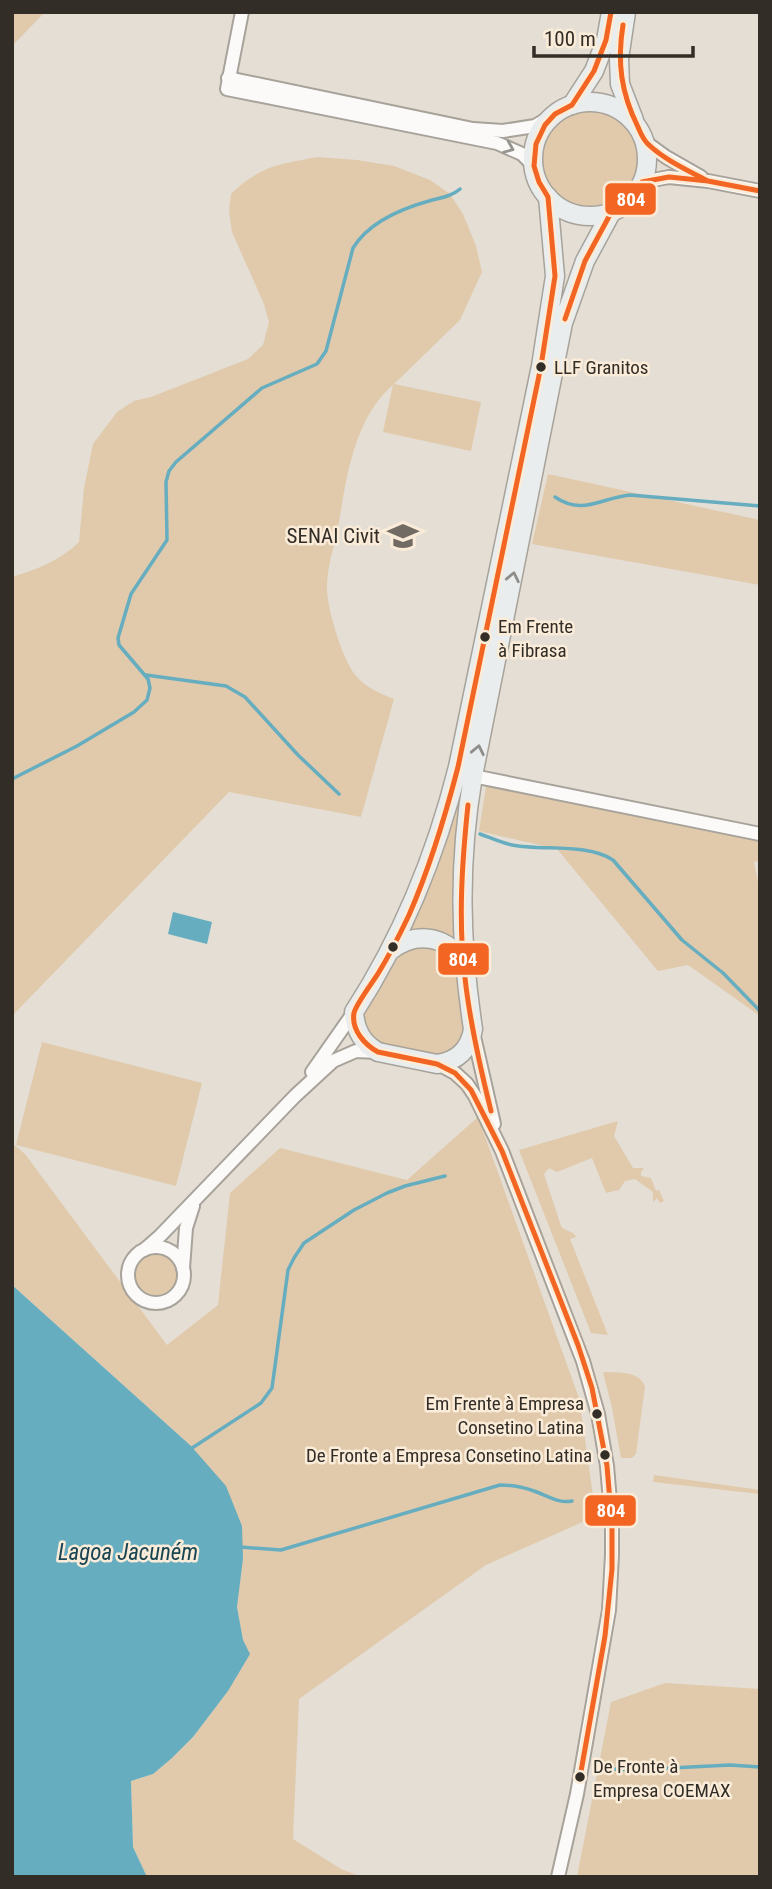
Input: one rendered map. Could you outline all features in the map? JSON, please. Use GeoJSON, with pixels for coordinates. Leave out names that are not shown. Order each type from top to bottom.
{"type":"FeatureCollection","features":[{"type":"Feature","properties":{"kind":"street"},"geometry":{"type":"LineString","coordinates":[[227,83],[243,12]]}},
{"type":"Feature","properties":{"kind":"street"},"geometry":{"type":"LineString","coordinates":[[572,105],[594,71],[606,40],[611,12]]}},
{"type":"Feature","properties":{"kind":"street"},"geometry":{"type":"LineString","coordinates":[[555,114],[538,137],[534,151],[534,166],[548,197],[574,214],[597,216],[630,200],[642,182],[646,166],[644,141],[620,84],[619,59],[626,12]]}},
{"type":"Feature","properties":{"kind":"street"},"geometry":{"type":"LineString","coordinates":[[227,83],[473,129],[503,131],[535,126],[572,105],[589,102],[607,104],[622,112],[635,124]]}},
{"type":"Feature","properties":{"kind":"street"},"geometry":{"type":"LineString","coordinates":[[227,83],[497,143],[522,154],[534,166]]}},
{"type":"Feature","properties":{"kind":"street"},"geometry":{"type":"LineString","coordinates":[[644,141],[708,181]]}},
{"type":"Feature","properties":{"kind":"street"},"geometry":{"type":"LineString","coordinates":[[642,182],[669,177],[760,191]]}},
{"type":"Feature","properties":{"kind":"street"},"geometry":{"type":"LineString","coordinates":[[295,1096],[355,1012],[391,950],[420,888],[452,794],[541,366],[555,276],[548,197]]}},
{"type":"Feature","properties":{"kind":"street"},"geometry":{"type":"LineString","coordinates":[[502,1151],[472,1029],[464,964],[461,889],[465,833],[473,776],[563,323],[585,261],[612,211]]}},
{"type":"Feature","properties":{"kind":"street"},"geometry":{"type":"LineString","coordinates":[[473,776],[760,834]]}},
{"type":"Feature","properties":{"kind":"street"},"geometry":{"type":"LineString","coordinates":[[391,950],[410,939],[432,939],[454,950],[464,964]]}},
{"type":"Feature","properties":{"kind":"street"},"geometry":{"type":"LineString","coordinates":[[355,1012],[355,1025],[360,1037],[378,1052]]}},
{"type":"Feature","properties":{"kind":"street"},"geometry":{"type":"LineString","coordinates":[[437,1063],[450,1061],[460,1055],[469,1043],[472,1029]]}},
{"type":"Feature","properties":{"kind":"street"},"geometry":{"type":"LineString","coordinates":[[195,1200],[186,1228],[183,1278],[179,1290],[164,1302],[152,1303],[140,1298],[131,1289],[128,1276],[134,1258],[160,1236],[295,1096],[340,1056],[356,1051],[378,1052],[437,1063],[455,1073],[467,1084],[502,1151],[583,1361],[603,1440],[610,1496],[612,1555],[609,1610],[577,1794],[558,1877]]}},
{"type":"Feature","properties":{"kind":"street"},"geometry":{"type":"LineString","coordinates":[[144,1250],[157,1247],[169,1251],[179,1259],[183,1271]]}},
{"type":"Feature","properties":{"kind":"shaded area"},"geometry":{"type":"Polygon","coordinates":[[[12,12],[45,12],[12,46],[12,12]]]}},
{"type":"Feature","properties":{"kind":"shaded area"},"geometry":{"type":"Polygon","coordinates":[[[590,111],[608,115],[624,125],[634,141],[638,159],[634,177],[624,193],[608,203],[590,207],[572,203],[556,193],[546,177],[542,159],[546,141],[556,125],[572,115],[590,111]]]}},
{"type":"Feature","properties":{"kind":"shaded area"},"geometry":{"type":"Polygon","coordinates":[[[317,157],[394,166],[430,180],[450,194],[463,214],[476,246],[482,272],[460,320],[394,384],[481,402],[471,451],[383,432],[393,385],[379,399],[368,416],[348,473],[328,573],[329,607],[336,634],[352,670],[361,681],[394,699],[361,817],[229,792],[12,1016],[12,577],[48,564],[79,542],[84,488],[93,444],[117,412],[134,401],[151,397],[248,359],[263,345],[269,322],[264,304],[232,232],[229,211],[231,194],[261,172],[317,157]]]}},
{"type":"Feature","properties":{"kind":"shaded area"},"geometry":{"type":"Polygon","coordinates":[[[548,474],[760,520],[760,585],[532,544],[548,474]]]}},
{"type":"Feature","properties":{"kind":"shaded area"},"geometry":{"type":"Polygon","coordinates":[[[494,623],[454,941],[412,931],[410,928],[494,623]]]}},
{"type":"Feature","properties":{"kind":"shaded area"},"geometry":{"type":"Polygon","coordinates":[[[487,780],[760,831],[760,861],[754,862],[760,892],[760,1016],[688,965],[658,971],[557,849],[479,831],[487,780]]]}},
{"type":"Feature","properties":{"kind":"shaded area"},"geometry":{"type":"Polygon","coordinates":[[[435,946],[455,965],[467,1027],[461,1046],[439,1057],[383,1046],[369,1036],[363,1019],[365,1006],[402,952],[408,948],[435,946]]]}},
{"type":"Feature","properties":{"kind":"shaded area"},"geometry":{"type":"Polygon","coordinates":[[[42,1042],[202,1083],[176,1186],[16,1145],[42,1042]]]}},
{"type":"Feature","properties":{"kind":"shaded area"},"geometry":{"type":"Polygon","coordinates":[[[478,1117],[579,1398],[596,1516],[486,1565],[299,1699],[293,1839],[341,1869],[362,1877],[147,1877],[133,1847],[131,1781],[153,1774],[172,1758],[193,1737],[228,1691],[237,1673],[243,1640],[237,1607],[243,1559],[191,1446],[12,1285],[12,1143],[25,1154],[167,1345],[218,1305],[230,1193],[280,1148],[407,1180],[478,1117]]]}},
{"type":"Feature","properties":{"kind":"shaded area"},"geometry":{"type":"Polygon","coordinates":[[[618,1121],[614,1136],[633,1168],[644,1168],[641,1176],[651,1178],[664,1201],[660,1203],[657,1198],[653,1202],[653,1192],[635,1179],[625,1181],[619,1190],[606,1193],[592,1158],[557,1172],[549,1168],[544,1174],[561,1226],[576,1237],[570,1239],[608,1335],[591,1333],[519,1150],[618,1121]]]}},
{"type":"Feature","properties":{"kind":"shaded area"},"geometry":{"type":"Polygon","coordinates":[[[156,1250],[173,1258],[181,1275],[173,1292],[156,1300],[139,1292],[131,1275],[139,1258],[156,1250]]]}},
{"type":"Feature","properties":{"kind":"shaded area"},"geometry":{"type":"Polygon","coordinates":[[[603,1372],[632,1375],[645,1386],[636,1454],[632,1458],[621,1458],[603,1372]]]}},
{"type":"Feature","properties":{"kind":"shaded area"},"geometry":{"type":"Polygon","coordinates":[[[654,1475],[760,1490],[760,1494],[653,1482],[654,1475]]]}},
{"type":"Feature","properties":{"kind":"shaded area"},"geometry":{"type":"Polygon","coordinates":[[[665,1683],[760,1689],[760,1877],[577,1877],[611,1702],[665,1683]]]}},
{"type":"Feature","properties":{"kind":"water"},"geometry":{"type":"Polygon","coordinates":[[[173,912],[212,922],[207,944],[168,934],[173,912]]]}},
{"type":"Feature","properties":{"kind":"water","name":"Lagoa Jacuném"},"geometry":{"type":"Polygon","coordinates":[[[12,1285],[191,1446],[226,1486],[242,1526],[243,1559],[237,1607],[243,1640],[250,1654],[228,1691],[193,1737],[153,1774],[131,1781],[133,1847],[147,1877],[12,1877],[12,1285]]]}},
{"type":"Feature","properties":{"kind":"waterway"},"geometry":{"type":"LineString","coordinates":[[12,779],[77,746],[134,712],[147,700],[150,688],[148,679],[119,645],[118,638],[131,594],[167,540],[166,482],[169,471],[262,388],[317,364],[326,351],[353,248],[368,231],[396,213],[449,196],[460,189]]}},
{"type":"Feature","properties":{"kind":"waterway"},"geometry":{"type":"LineString","coordinates":[[555,497],[583,506],[630,495],[760,506]]}},
{"type":"Feature","properties":{"kind":"waterway"},"geometry":{"type":"LineString","coordinates":[[146,675],[226,686],[245,697],[298,755],[339,794]]}},
{"type":"Feature","properties":{"kind":"waterway"},"geometry":{"type":"LineString","coordinates":[[480,834],[512,845],[578,849],[613,860],[682,940],[723,973],[760,1011]]}},
{"type":"Feature","properties":{"kind":"waterway"},"geometry":{"type":"LineString","coordinates":[[189,1450],[261,1403],[272,1388],[288,1270],[304,1243],[354,1210],[387,1193],[445,1176]]}},
{"type":"Feature","properties":{"kind":"waterway"},"geometry":{"type":"LineString","coordinates":[[240,1547],[281,1550],[500,1485],[522,1487],[557,1500],[572,1501]]}},
{"type":"Feature","properties":{"kind":"waterway"},"geometry":{"type":"LineString","coordinates":[[613,1769],[730,1765],[760,1767]]}},
{"type":"Feature","properties":{"kind":"transit line","name":"804"},"geometry":{"type":"LineString","coordinates":[[580,1777],[605,1636],[612,1569],[612,1525],[607,1466],[592,1388],[578,1345],[502,1151],[471,1090],[455,1073],[437,1064],[378,1052],[360,1036],[354,1013],[391,951],[417,897],[458,767],[541,366],[555,276],[548,197],[534,166],[536,144],[545,125],[555,114],[572,105],[594,71],[606,40],[611,12]]}},
{"type":"Feature","properties":{"kind":"transit line","name":"804"},"geometry":{"type":"LineString","coordinates":[[623,25],[620,52],[624,90],[642,137],[662,155],[706,180]]}},
{"type":"Feature","properties":{"kind":"transit line","name":"804"},"geometry":{"type":"LineString","coordinates":[[565,319],[585,261],[612,211],[630,200],[642,182],[669,177],[760,191]]}},
{"type":"Feature","properties":{"kind":"transit line","name":"804"},"geometry":{"type":"LineString","coordinates":[[468,805],[462,892],[463,957],[467,995],[491,1111]]}},
{"type":"Feature","properties":{"kind":"place","name":"LLF Granitos"},"geometry":{"type":"Point","coordinates":[541,367]}},
{"type":"Feature","properties":{"kind":"place","name":"SENAI Civit"},"geometry":{"type":"Point","coordinates":[403,536]}},
{"type":"Feature","properties":{"kind":"place","name":"Em Frente à Fibrasa"},"geometry":{"type":"Point","coordinates":[485,637]}},
{"type":"Feature","properties":{"kind":"place","name":"Em Frente à Empresa Consetino Latina"},"geometry":{"type":"Point","coordinates":[597,1414]}},
{"type":"Feature","properties":{"kind":"place","name":"De Fronte a Empresa Consetino Latina"},"geometry":{"type":"Point","coordinates":[605,1455]}},
{"type":"Feature","properties":{"kind":"place","name":"De Fronte à Empresa COEMAX"},"geometry":{"type":"Point","coordinates":[580,1777]}}]}
